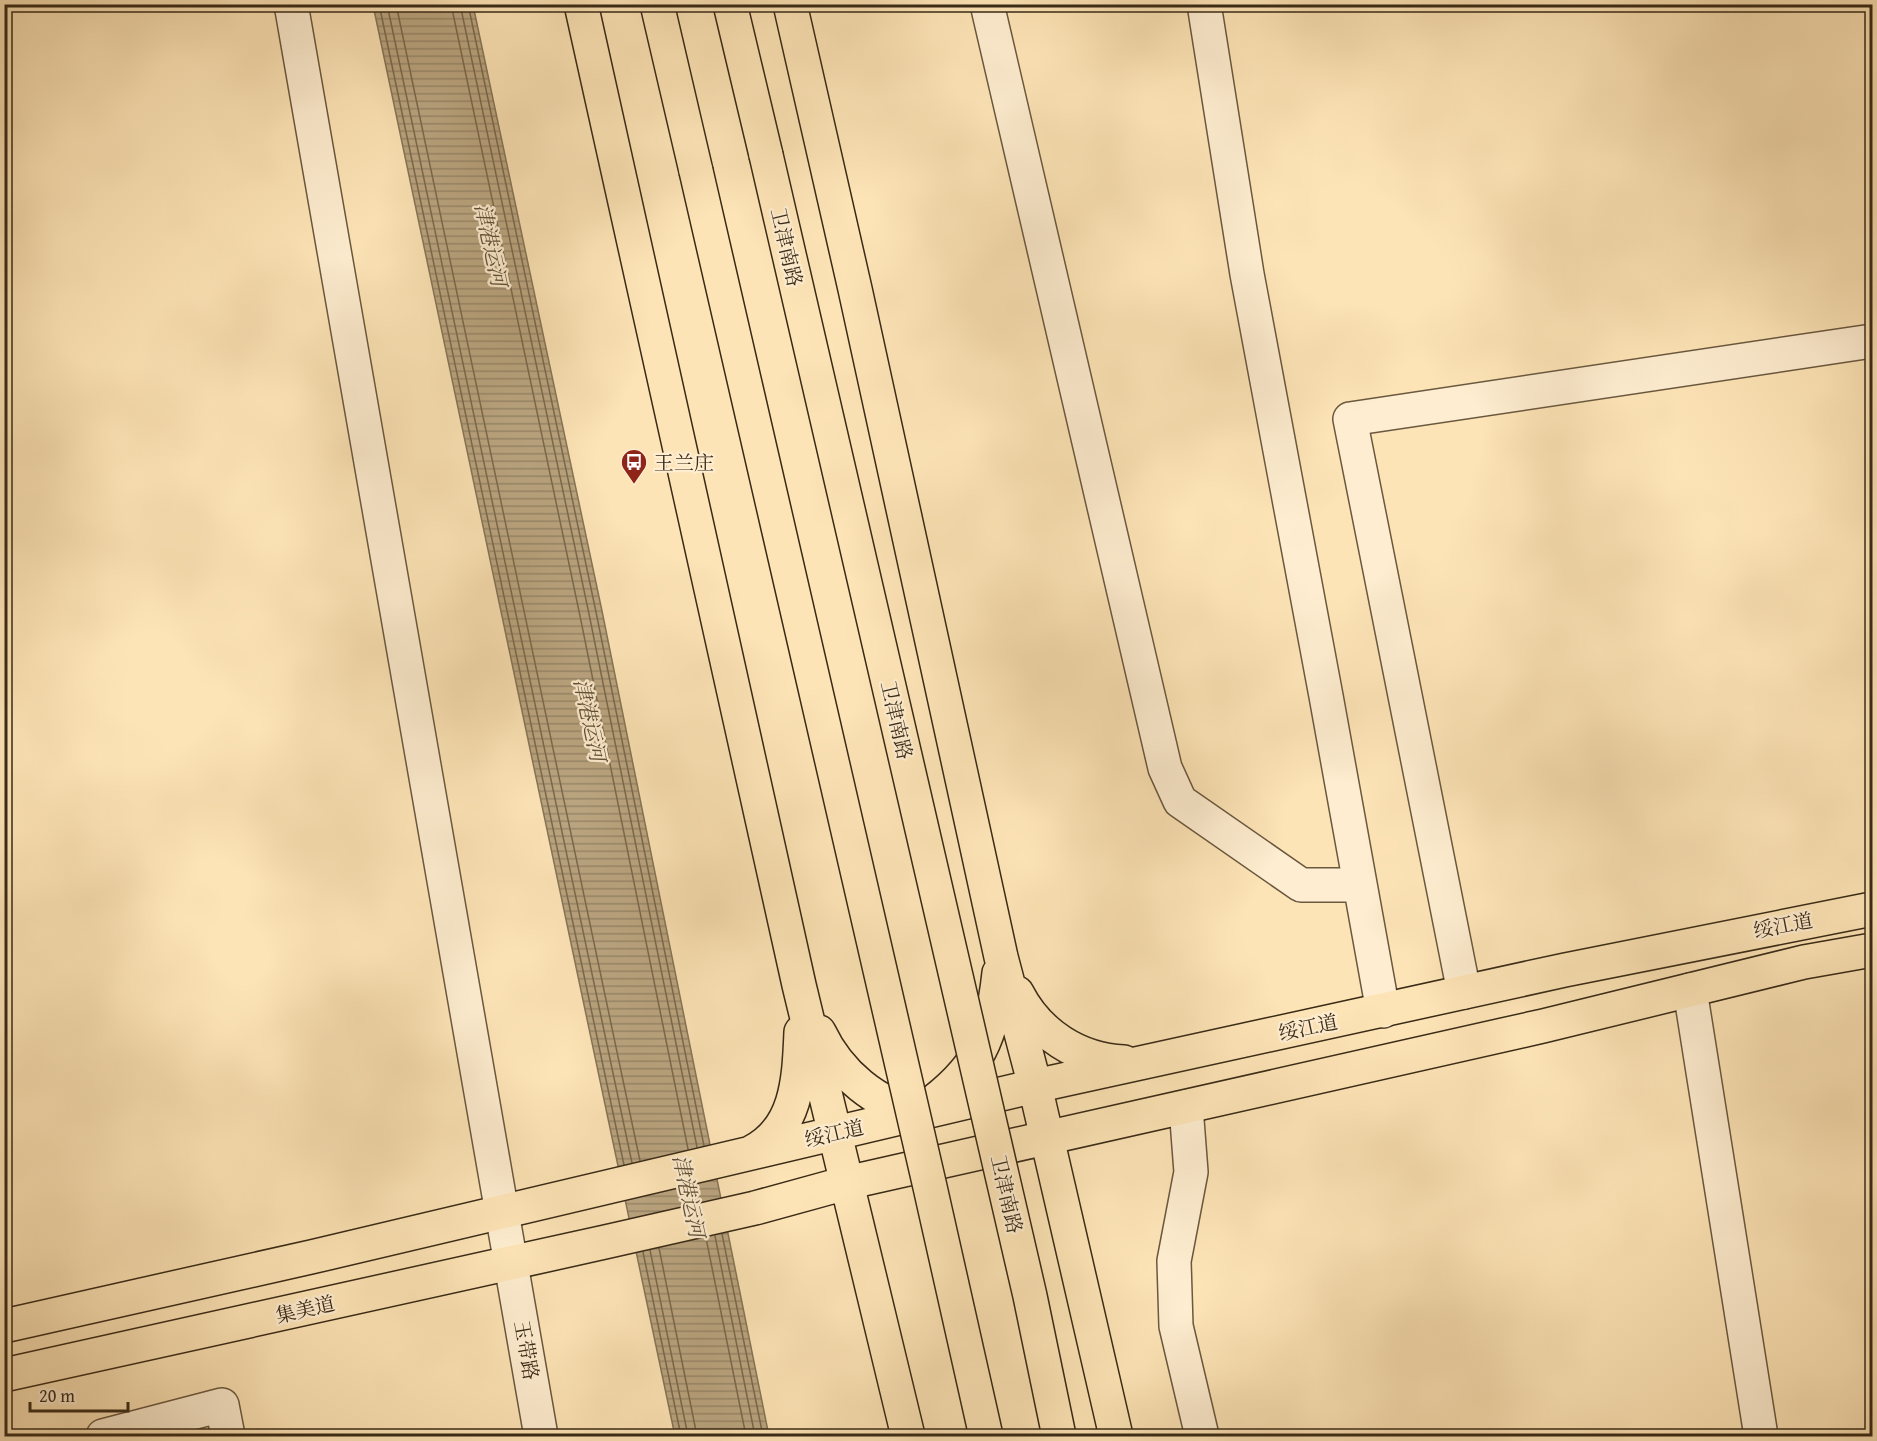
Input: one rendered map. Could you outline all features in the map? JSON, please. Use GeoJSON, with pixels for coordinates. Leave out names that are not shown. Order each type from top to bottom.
{"type":"FeatureCollection","features":[{"type":"Feature","properties":{"kind":"main road"},"geometry":{"type":"LineString","coordinates":[[581,4],[799,985],[908,1437]]}},
{"type":"Feature","properties":{"kind":"main road"},"geometry":{"type":"LineString","coordinates":[[657,4],[986,1437]]}},
{"type":"Feature","properties":{"kind":"main road","name":"卫津南路"},"geometry":{"type":"LineString","coordinates":[[730,4],[1030,1296],[1059,1437]]}},
{"type":"Feature","properties":{"kind":"main road"},"geometry":{"type":"LineString","coordinates":[[790,4],[855,289],[1001,957],[1035,1086],[1116,1437]]}},
{"type":"Feature","properties":{"kind":"main road","name":"绥江道"},"geometry":{"type":"LineString","coordinates":[[605,1242],[755,1208],[917,1114],[1610,960],[1872,909]]}},
{"type":"Feature","properties":{"kind":"main road","name":"绥江道"},"geometry":{"type":"LineString","coordinates":[[502,1211],[745,1155],[841,1160],[1153,1114],[1531,1029],[1804,962],[1872,950]]}},
{"type":"Feature","properties":{"kind":"main road"},"geometry":{"type":"LineString","coordinates":[[917,1114],[960,1079],[982,1049],[994,1010],[1001,957]]}},
{"type":"Feature","properties":{"kind":"main road"},"geometry":{"type":"LineString","coordinates":[[1001,957],[1023,1006],[1053,1038],[1071,1049],[1091,1056],[1116,1062],[1144,1063]]}},
{"type":"Feature","properties":{"kind":"main road"},"geometry":{"type":"LineString","coordinates":[[799,985],[820,1035],[840,1066],[853,1081],[884,1102],[917,1114],[969,1124],[1045,1131]]}},
{"type":"Feature","properties":{"kind":"main road"},"geometry":{"type":"LineString","coordinates":[[745,1155],[764,1146],[776,1136],[786,1120],[792,1102],[799,1064],[799,985]]}},
{"type":"Feature","properties":{"kind":"main road"},"geometry":{"type":"LineString","coordinates":[[4,1326],[311,1257],[502,1211]]}},
{"type":"Feature","properties":{"kind":"main road","name":"集美道"},"geometry":{"type":"LineString","coordinates":[[4,1375],[605,1242]]}},
{"type":"Feature","properties":{"kind":"street","name":"玉带路"},"geometry":{"type":"LineString","coordinates":[[291,4],[541,1437]]}},
{"type":"Feature","properties":{"kind":"street"},"geometry":{"type":"LineString","coordinates":[[987,4],[1165,768],[1180,801],[1301,885],[1360,885]]}},
{"type":"Feature","properties":{"kind":"street"},"geometry":{"type":"LineString","coordinates":[[1204,4],[1247,274],[1383,1011]]}},
{"type":"Feature","properties":{"kind":"street"},"geometry":{"type":"LineString","coordinates":[[1464,992],[1350,419],[1872,342]]}},
{"type":"Feature","properties":{"kind":"street"},"geometry":{"type":"LineString","coordinates":[[1690,990],[1761,1437]]}},
{"type":"Feature","properties":{"kind":"street"},"geometry":{"type":"LineString","coordinates":[[1186,1107],[1191,1172],[1174,1261],[1176,1326],[1202,1437]]}},
{"type":"Feature","properties":{"kind":"street"},"geometry":{"type":"LineString","coordinates":[[103,1437],[222,1405],[228,1437]]}},
{"type":"Feature","properties":{"kind":"water","name":"津港运河"},"geometry":{"type":"Polygon","coordinates":[[[373,5],[473,5],[602,611],[769,1436],[675,1436],[373,5]]]}},
{"type":"Feature","properties":{"kind":"place","name":"王兰庄"},"geometry":{"type":"Point","coordinates":[634,485]}}]}
